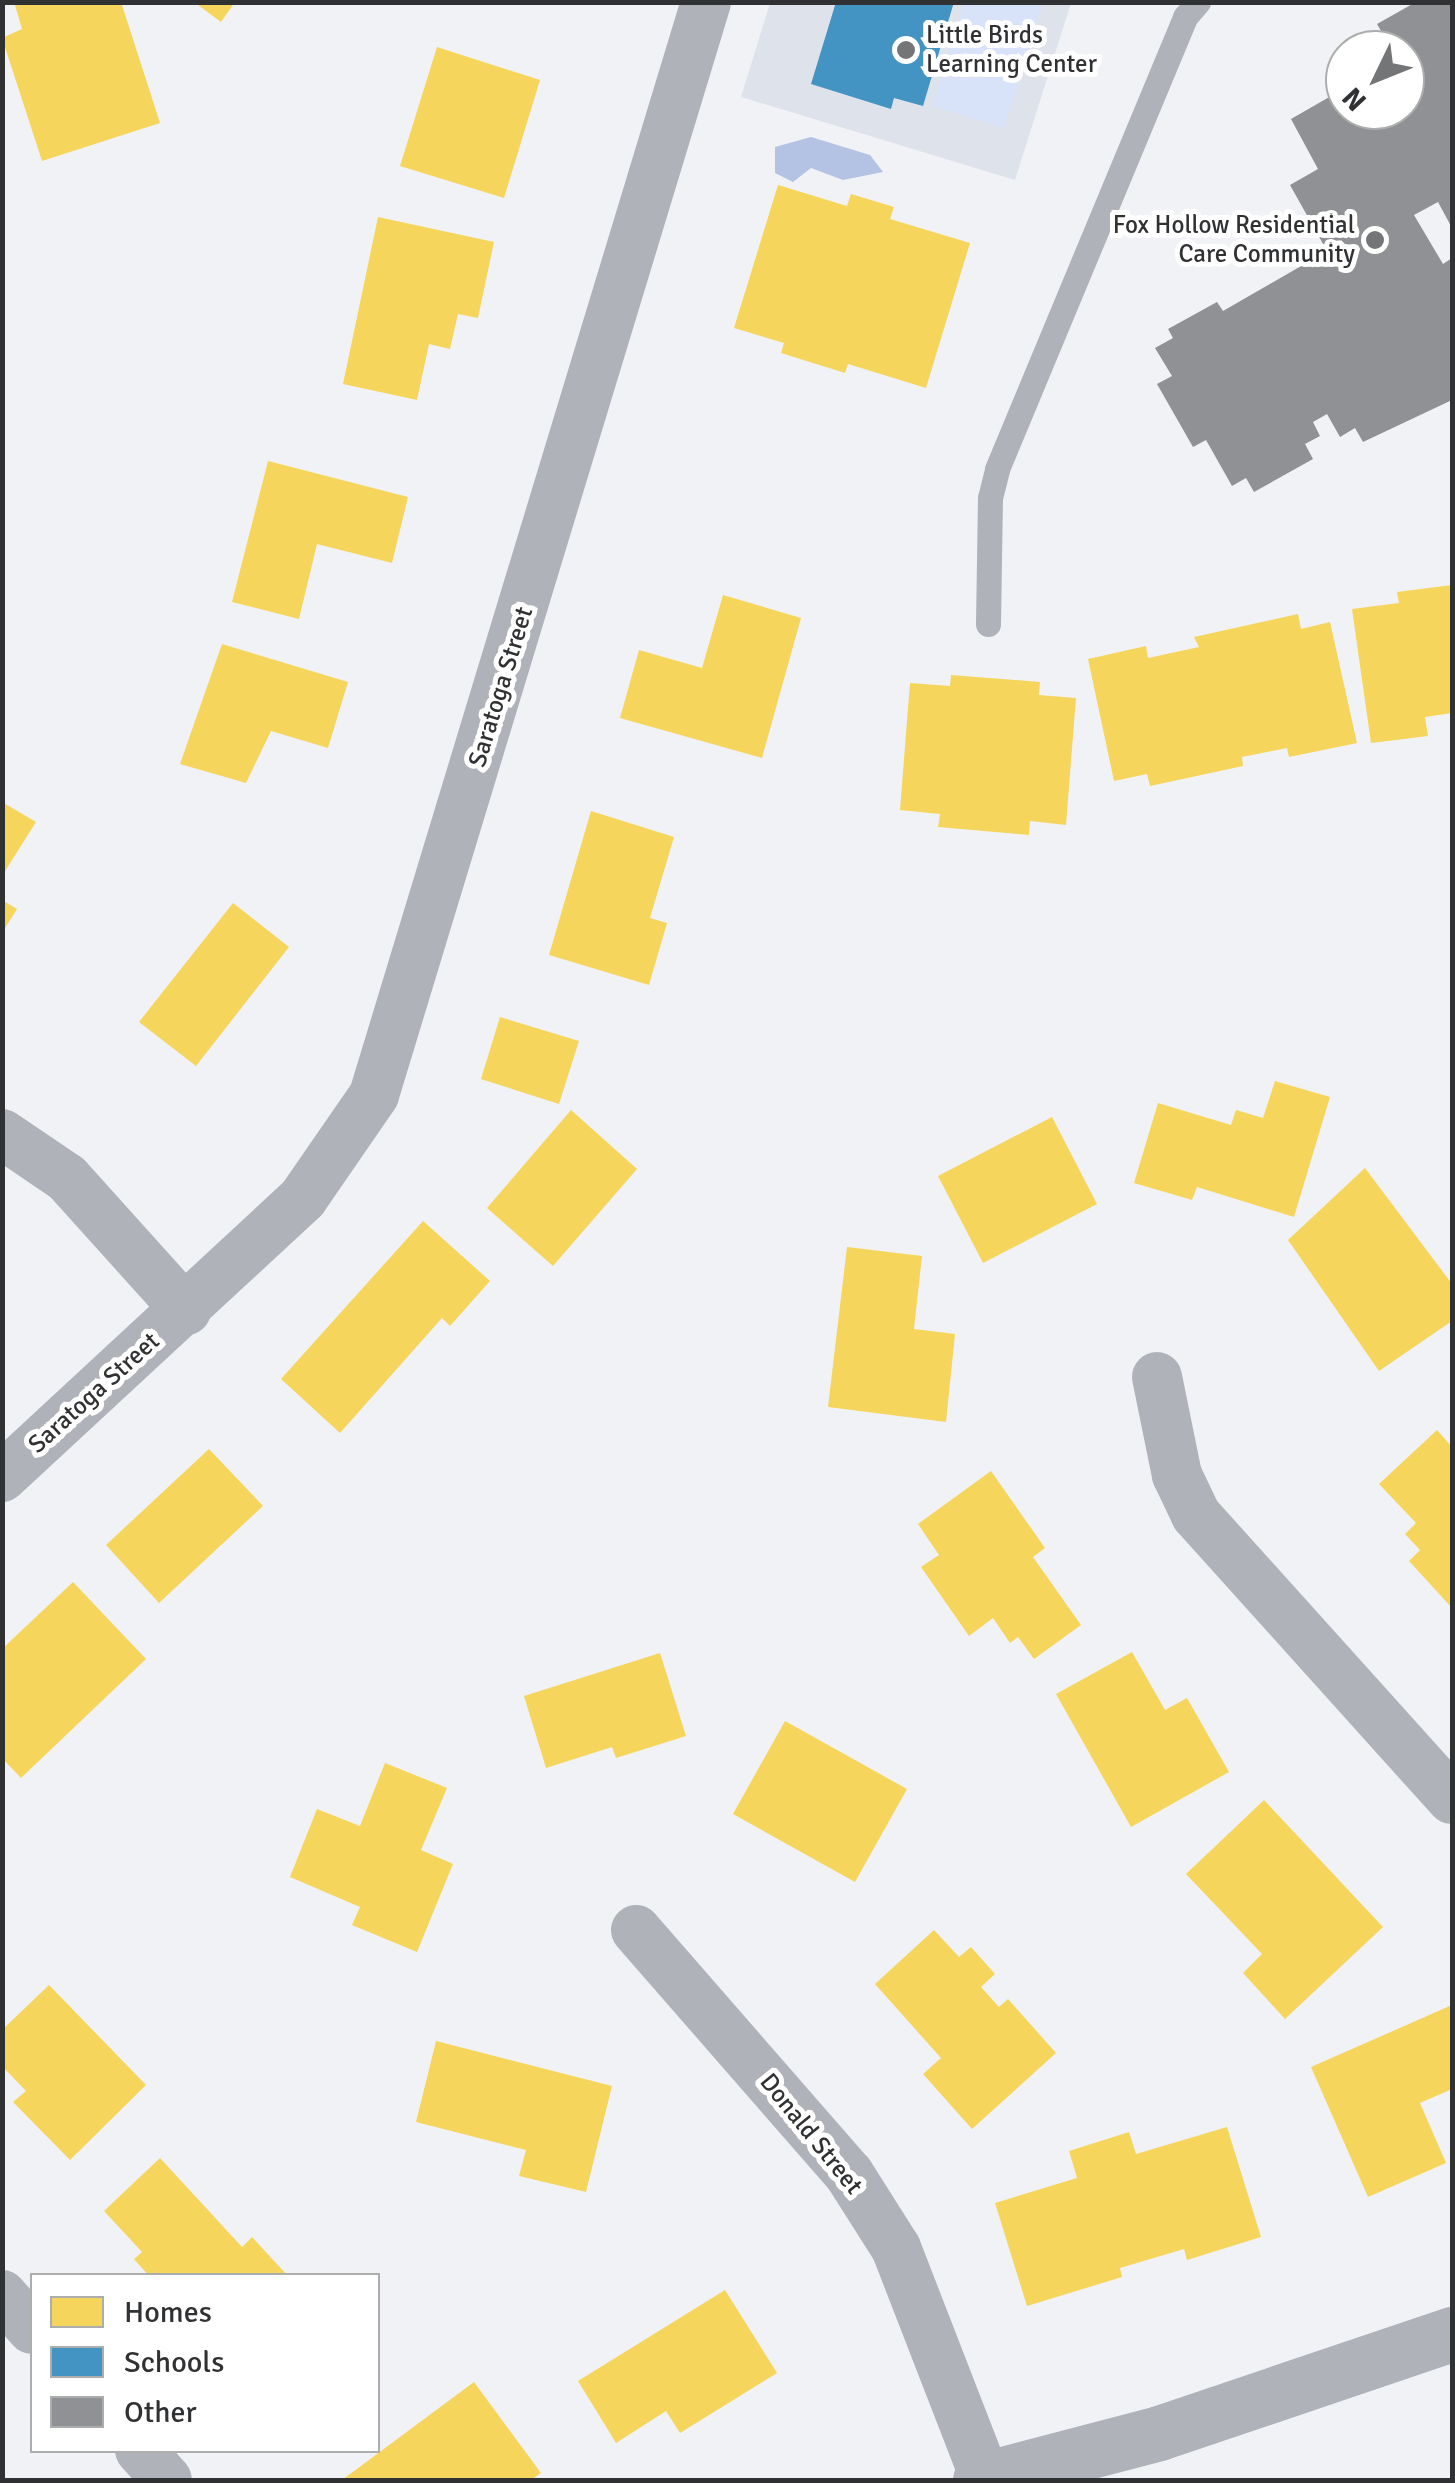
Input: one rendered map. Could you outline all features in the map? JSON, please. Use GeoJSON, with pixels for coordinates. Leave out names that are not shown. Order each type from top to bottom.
{"type":"FeatureCollection","features":[{"type":"Feature","properties":{"kind":"street","name":"Saratoga Street"},"geometry":{"type":"LineString","coordinates":[[2,1477],[303,1198],[374,1095],[706,2]]}},
{"type":"Feature","properties":{"kind":"street"},"geometry":{"type":"LineString","coordinates":[[2,1134],[68,1178],[186,1310]]}},
{"type":"Feature","properties":{"kind":"street"},"geometry":{"type":"LineString","coordinates":[[1156,1377],[1177,1474],[1196,1514],[1452,1799]]}},
{"type":"Feature","properties":{"kind":"street","name":"Donald Street"},"geometry":{"type":"LineString","coordinates":[[636,1930],[848,2174],[896,2248],[983,2480],[1159,2433],[1452,2334]]}},
{"type":"Feature","properties":{"kind":"street"},"geometry":{"type":"LineString","coordinates":[[2,2295],[30,2327]]}},
{"type":"Feature","properties":{"kind":"street"},"geometry":{"type":"LineString","coordinates":[[143,2453],[167,2480]]}},
{"type":"Feature","properties":{"kind":"lane"},"geometry":{"type":"LineString","coordinates":[[988,624],[990,498],[996,469],[1185,17],[1198,2]]}},
{"type":"Feature","properties":{"kind":"shaded area","name":"Little Birds Learning Center"},"geometry":{"type":"Polygon","coordinates":[[[770,3],[1071,3],[1015,180],[741,97],[770,3]]]}},
{"type":"Feature","properties":{"kind":"shaded area"},"geometry":{"type":"Polygon","coordinates":[[[964,3],[1043,3],[1004,128],[932,106],[964,3]]]}},
{"type":"Feature","properties":{"kind":"shaded area"},"geometry":{"type":"Polygon","coordinates":[[[811,137],[870,155],[883,172],[843,180],[811,168],[793,182],[775,173],[775,147],[811,137]]]}},
{"type":"Feature","properties":{"kind":"building: Homes"},"geometry":{"type":"Polygon","coordinates":[[[121,2],[160,123],[42,161],[2,38],[22,29],[15,5],[121,2]]]}},
{"type":"Feature","properties":{"kind":"building: Homes"},"geometry":{"type":"Polygon","coordinates":[[[194,2],[235,2],[221,22],[194,2]]]}},
{"type":"Feature","properties":{"kind":"building: Homes"},"geometry":{"type":"Polygon","coordinates":[[[437,47],[540,80],[504,198],[400,166],[437,47]]]}},
{"type":"Feature","properties":{"kind":"building: Homes"},"geometry":{"type":"Polygon","coordinates":[[[778,185],[847,206],[851,194],[894,207],[890,219],[970,243],[926,388],[848,364],[845,373],[781,353],[784,343],[734,328],[778,185]]]}},
{"type":"Feature","properties":{"kind":"building: Homes"},"geometry":{"type":"Polygon","coordinates":[[[378,217],[494,242],[478,318],[458,314],[450,349],[429,344],[417,400],[343,384],[378,217]]]}},
{"type":"Feature","properties":{"kind":"building: Homes"},"geometry":{"type":"Polygon","coordinates":[[[268,461],[408,497],[392,563],[317,544],[299,619],[232,602],[268,461]]]}},
{"type":"Feature","properties":{"kind":"building: Homes"},"geometry":{"type":"Polygon","coordinates":[[[1452,585],[1452,713],[1425,717],[1428,736],[1371,743],[1352,609],[1399,603],[1397,592],[1452,585]]]}},
{"type":"Feature","properties":{"kind":"building: Homes"},"geometry":{"type":"Polygon","coordinates":[[[723,595],[801,618],[762,758],[620,718],[639,650],[702,668],[723,595]]]}},
{"type":"Feature","properties":{"kind":"building: Homes"},"geometry":{"type":"Polygon","coordinates":[[[1298,614],[1301,629],[1330,622],[1357,743],[1289,757],[1287,748],[1242,757],[1243,766],[1150,786],[1147,774],[1114,781],[1088,659],[1146,646],[1148,658],[1199,647],[1194,637],[1298,614]]]}},
{"type":"Feature","properties":{"kind":"building: Homes"},"geometry":{"type":"Polygon","coordinates":[[[222,644],[348,682],[328,748],[271,731],[246,783],[180,764],[222,644]]]}},
{"type":"Feature","properties":{"kind":"building: Homes"},"geometry":{"type":"Polygon","coordinates":[[[951,675],[1040,682],[1039,695],[1076,698],[1066,825],[1030,821],[1029,835],[938,827],[940,814],[900,810],[910,683],[950,686],[951,675]]]}},
{"type":"Feature","properties":{"kind":"building: Homes"},"geometry":{"type":"Polygon","coordinates":[[[2,802],[36,822],[2,876],[2,802]]]}},
{"type":"Feature","properties":{"kind":"building: Homes"},"geometry":{"type":"Polygon","coordinates":[[[591,811],[674,837],[650,918],[667,923],[649,985],[549,955],[591,811]]]}},
{"type":"Feature","properties":{"kind":"building: Homes"},"geometry":{"type":"Polygon","coordinates":[[[2,900],[17,909],[2,933],[2,900]]]}},
{"type":"Feature","properties":{"kind":"building: Homes"},"geometry":{"type":"Polygon","coordinates":[[[233,903],[289,947],[196,1066],[139,1022],[233,903]]]}},
{"type":"Feature","properties":{"kind":"building: Homes"},"geometry":{"type":"Polygon","coordinates":[[[500,1017],[579,1041],[559,1104],[481,1079],[500,1017]]]}},
{"type":"Feature","properties":{"kind":"building: Homes"},"geometry":{"type":"Polygon","coordinates":[[[1275,1081],[1330,1097],[1294,1217],[1197,1187],[1192,1200],[1134,1183],[1158,1103],[1231,1125],[1236,1110],[1263,1118],[1275,1081]]]}},
{"type":"Feature","properties":{"kind":"building: Homes"},"geometry":{"type":"Polygon","coordinates":[[[571,1110],[637,1169],[553,1266],[487,1208],[571,1110]]]}},
{"type":"Feature","properties":{"kind":"building: Homes"},"geometry":{"type":"Polygon","coordinates":[[[1052,1117],[1097,1204],[983,1263],[938,1176],[1052,1117]]]}},
{"type":"Feature","properties":{"kind":"building: Homes"},"geometry":{"type":"Polygon","coordinates":[[[1365,1168],[1452,1284],[1452,1321],[1379,1371],[1288,1240],[1365,1168]]]}},
{"type":"Feature","properties":{"kind":"building: Homes"},"geometry":{"type":"Polygon","coordinates":[[[423,1221],[490,1281],[450,1326],[442,1318],[340,1433],[281,1379],[423,1221]]]}},
{"type":"Feature","properties":{"kind":"building: Homes"},"geometry":{"type":"Polygon","coordinates":[[[847,1247],[922,1256],[914,1329],[955,1334],[946,1422],[828,1407],[847,1247]]]}},
{"type":"Feature","properties":{"kind":"building: Homes"},"geometry":{"type":"Polygon","coordinates":[[[1437,1430],[1452,1447],[1452,1608],[1409,1561],[1420,1550],[1405,1534],[1416,1523],[1379,1484],[1437,1430]]]}},
{"type":"Feature","properties":{"kind":"building: Homes"},"geometry":{"type":"Polygon","coordinates":[[[209,1449],[263,1506],[159,1603],[106,1545],[209,1449]]]}},
{"type":"Feature","properties":{"kind":"building: Homes"},"geometry":{"type":"Polygon","coordinates":[[[991,1471],[1045,1548],[1033,1557],[1081,1625],[1034,1659],[1018,1637],[1010,1643],[993,1618],[969,1636],[921,1567],[939,1555],[918,1524],[991,1471]]]}},
{"type":"Feature","properties":{"kind":"building: Homes"},"geometry":{"type":"Polygon","coordinates":[[[73,1582],[146,1659],[21,1778],[2,1758],[2,1649],[73,1582]]]}},
{"type":"Feature","properties":{"kind":"building: Homes"},"geometry":{"type":"Polygon","coordinates":[[[1132,1652],[1165,1710],[1187,1698],[1229,1772],[1131,1827],[1056,1694],[1132,1652]]]}},
{"type":"Feature","properties":{"kind":"building: Homes"},"geometry":{"type":"Polygon","coordinates":[[[660,1653],[686,1736],[616,1758],[612,1747],[546,1768],[524,1696],[660,1653]]]}},
{"type":"Feature","properties":{"kind":"building: Homes"},"geometry":{"type":"Polygon","coordinates":[[[785,1721],[907,1789],[855,1882],[733,1814],[785,1721]]]}},
{"type":"Feature","properties":{"kind":"building: Homes"},"geometry":{"type":"Polygon","coordinates":[[[385,1763],[447,1788],[421,1850],[453,1864],[417,1952],[352,1925],[360,1907],[290,1877],[317,1809],[360,1826],[385,1763]]]}},
{"type":"Feature","properties":{"kind":"building: Homes"},"geometry":{"type":"Polygon","coordinates":[[[1264,1800],[1383,1927],[1285,2019],[1243,1973],[1262,1954],[1186,1874],[1264,1800]]]}},
{"type":"Feature","properties":{"kind":"building: Homes"},"geometry":{"type":"Polygon","coordinates":[[[934,1930],[959,1957],[971,1947],[995,1974],[981,1987],[999,2007],[1008,1999],[1056,2053],[972,2129],[923,2074],[941,2058],[875,1984],[934,1930]]]}},
{"type":"Feature","properties":{"kind":"building: Homes"},"geometry":{"type":"Polygon","coordinates":[[[49,1985],[146,2085],[70,2160],[13,2102],[26,2091],[2,2066],[2,2030],[49,1985]]]}},
{"type":"Feature","properties":{"kind":"building: Homes"},"geometry":{"type":"Polygon","coordinates":[[[1452,2005],[1452,2089],[1420,2103],[1446,2163],[1368,2197],[1311,2067],[1452,2005]]]}},
{"type":"Feature","properties":{"kind":"building: Homes"},"geometry":{"type":"Polygon","coordinates":[[[436,2041],[612,2086],[586,2192],[519,2176],[526,2150],[416,2122],[436,2041]]]}},
{"type":"Feature","properties":{"kind":"building: Homes"},"geometry":{"type":"Polygon","coordinates":[[[1227,2127],[1261,2237],[1187,2260],[1184,2249],[1120,2268],[1122,2277],[1027,2306],[995,2203],[1077,2178],[1069,2151],[1129,2132],[1136,2154],[1227,2127]]]}},
{"type":"Feature","properties":{"kind":"building: Homes"},"geometry":{"type":"Polygon","coordinates":[[[160,2158],[242,2247],[252,2237],[285,2273],[146,2273],[134,2259],[142,2252],[104,2211],[160,2158]]]}},
{"type":"Feature","properties":{"kind":"building: Homes"},"geometry":{"type":"Polygon","coordinates":[[[725,2290],[777,2373],[680,2433],[666,2411],[616,2443],[578,2381],[725,2290]]]}},
{"type":"Feature","properties":{"kind":"building: Homes"},"geometry":{"type":"Polygon","coordinates":[[[474,2382],[541,2473],[531,2480],[342,2480],[474,2382]]]}},
{"type":"Feature","properties":{"kind":"building: Schools","name":"Little Birds Learning Center"},"geometry":{"type":"Polygon","coordinates":[[[836,2],[954,2],[923,106],[894,98],[891,109],[811,84],[836,2]]]}},
{"type":"Feature","properties":{"kind":"building: Other","name":"Fox Hollow Residential Care Community"},"geometry":{"type":"Polygon","coordinates":[[[1416,2],[1452,2],[1452,228],[1438,202],[1414,215],[1443,264],[1452,258],[1452,400],[1363,442],[1355,428],[1340,437],[1327,414],[1313,422],[1320,436],[1305,444],[1313,459],[1254,492],[1246,478],[1232,486],[1206,440],[1193,447],[1157,384],[1172,376],[1155,348],[1173,338],[1168,329],[1217,302],[1223,311],[1327,251],[1290,185],[1318,169],[1291,119],[1325,99],[1325,130],[1425,130],[1425,30],[1380,30],[1377,24],[1416,2]]]}},
{"type":"Feature","properties":{"kind":"place","name":"Little Birds Learning Center"},"geometry":{"type":"Point","coordinates":[906,50]}},
{"type":"Feature","properties":{"kind":"place","name":"Fox Hollow Residential Care Community"},"geometry":{"type":"Point","coordinates":[1375,240]}}]}
